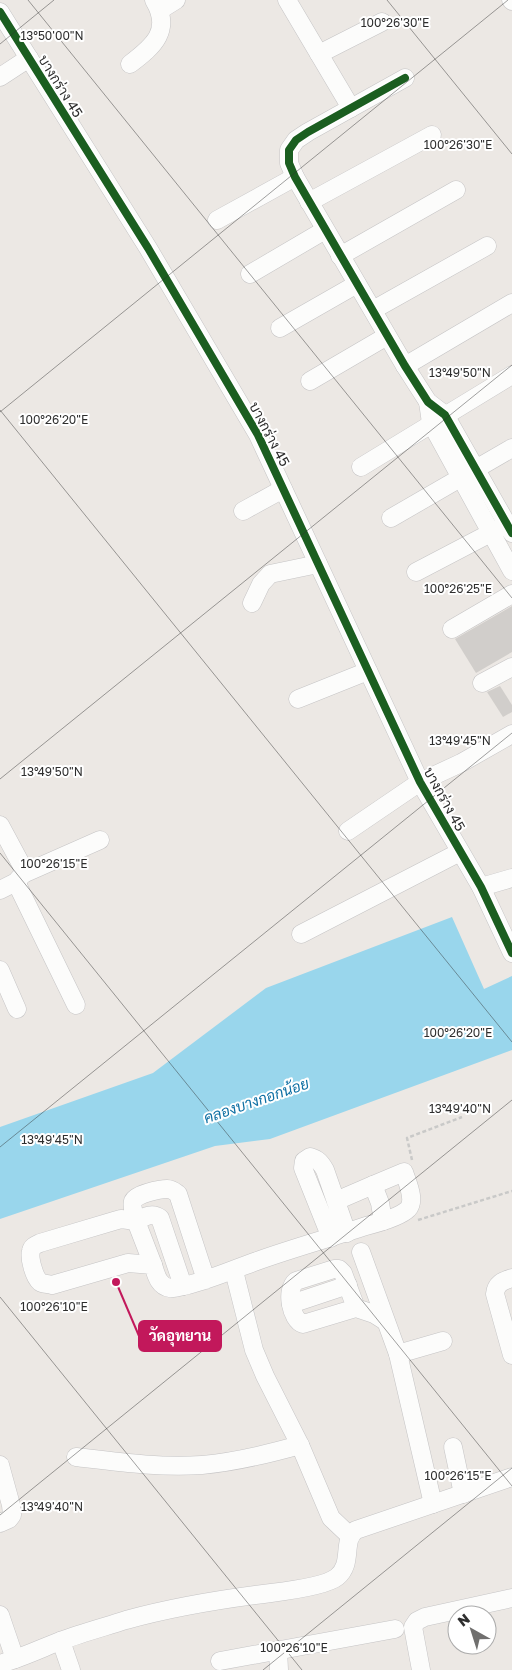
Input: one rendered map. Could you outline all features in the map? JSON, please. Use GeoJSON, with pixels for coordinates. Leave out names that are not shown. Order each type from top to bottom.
{"type":"FeatureCollection","features":[{"type":"Feature","properties":{"kind":"street"},"geometry":{"type":"LineString","coordinates":[[130,64],[146,52],[160,33],[162,21],[157,5],[176,0]]}},
{"type":"Feature","properties":{"kind":"street"},"geometry":{"type":"LineString","coordinates":[[287,0],[352,108]]}},
{"type":"Feature","properties":{"kind":"street","name":"บางกร่าง 45"},"geometry":{"type":"LineString","coordinates":[[0,12],[148,248],[258,435],[420,782],[481,887],[512,952]]}},
{"type":"Feature","properties":{"kind":"street"},"geometry":{"type":"LineString","coordinates":[[319,54],[382,22]]}},
{"type":"Feature","properties":{"kind":"street"},"geometry":{"type":"LineString","coordinates":[[0,77],[29,58]]}},
{"type":"Feature","properties":{"kind":"street"},"geometry":{"type":"LineString","coordinates":[[405,78],[296,140],[289,150],[289,163],[340,256],[469,473],[510,526],[492,533],[416,572]]}},
{"type":"Feature","properties":{"kind":"street"},"geometry":{"type":"LineString","coordinates":[[309,202],[432,134]]}},
{"type":"Feature","properties":{"kind":"street"},"geometry":{"type":"LineString","coordinates":[[217,220],[295,177]]}},
{"type":"Feature","properties":{"kind":"street"},"geometry":{"type":"LineString","coordinates":[[340,256],[456,190]]}},
{"type":"Feature","properties":{"kind":"street"},"geometry":{"type":"LineString","coordinates":[[250,274],[325,230]]}},
{"type":"Feature","properties":{"kind":"street"},"geometry":{"type":"LineString","coordinates":[[373,310],[487,246]]}},
{"type":"Feature","properties":{"kind":"street"},"geometry":{"type":"LineString","coordinates":[[280,328],[357,284]]}},
{"type":"Feature","properties":{"kind":"street"},"geometry":{"type":"LineString","coordinates":[[405,366],[512,303]]}},
{"type":"Feature","properties":{"kind":"street"},"geometry":{"type":"LineString","coordinates":[[310,381],[387,336]]}},
{"type":"Feature","properties":{"kind":"street"},"geometry":{"type":"LineString","coordinates":[[360,467],[512,375]]}},
{"type":"Feature","properties":{"kind":"street"},"geometry":{"type":"LineString","coordinates":[[391,518],[512,448]]}},
{"type":"Feature","properties":{"kind":"street"},"geometry":{"type":"LineString","coordinates":[[469,473],[492,533],[512,571]]}},
{"type":"Feature","properties":{"kind":"street"},"geometry":{"type":"LineString","coordinates":[[243,511],[283,489]]}},
{"type":"Feature","properties":{"kind":"street"},"geometry":{"type":"LineString","coordinates":[[252,603],[261,584],[270,574],[318,564]]}},
{"type":"Feature","properties":{"kind":"street"},"geometry":{"type":"LineString","coordinates":[[452,629],[512,594]]}},
{"type":"Feature","properties":{"kind":"street"},"geometry":{"type":"LineString","coordinates":[[298,698],[368,671]]}},
{"type":"Feature","properties":{"kind":"street"},"geometry":{"type":"LineString","coordinates":[[482,683],[510,671]]}},
{"type":"Feature","properties":{"kind":"street"},"geometry":{"type":"LineString","coordinates":[[348,831],[420,782],[461,764],[512,734]]}},
{"type":"Feature","properties":{"kind":"street"},"geometry":{"type":"LineString","coordinates":[[0,825],[22,866],[20,878],[76,1005]]}},
{"type":"Feature","properties":{"kind":"street"},"geometry":{"type":"LineString","coordinates":[[0,890],[20,878],[100,840]]}},
{"type":"Feature","properties":{"kind":"street"},"geometry":{"type":"LineString","coordinates":[[301,934],[460,852]]}},
{"type":"Feature","properties":{"kind":"street"},"geometry":{"type":"LineString","coordinates":[[481,887],[512,878]]}},
{"type":"Feature","properties":{"kind":"street"},"geometry":{"type":"LineString","coordinates":[[0,970],[17,1009]]}},
{"type":"Feature","properties":{"kind":"street"},"geometry":{"type":"LineString","coordinates":[[310,1157],[316,1158],[321,1162],[336,1201],[339,1236],[303,1168],[304,1162],[310,1157]]}},
{"type":"Feature","properties":{"kind":"street"},"geometry":{"type":"LineString","coordinates":[[206,1280],[178,1194],[166,1189],[137,1197],[133,1204],[136,1221],[159,1282],[163,1286],[170,1288],[179,1288],[206,1280],[234,1271],[258,1260],[383,1221],[408,1210],[412,1204],[412,1198],[404,1172],[336,1201]]}},
{"type":"Feature","properties":{"kind":"street"},"geometry":{"type":"LineString","coordinates":[[374,1185],[383,1221]]}},
{"type":"Feature","properties":{"kind":"street"},"geometry":{"type":"LineString","coordinates":[[153,1265],[128,1263],[52,1285],[39,1281],[30,1252],[33,1247],[40,1243],[114,1221],[136,1221],[156,1215],[160,1218],[183,1286]]}},
{"type":"Feature","properties":{"kind":"street"},"geometry":{"type":"LineString","coordinates":[[361,1252],[398,1354],[433,1504]]}},
{"type":"Feature","properties":{"kind":"street"},"geometry":{"type":"LineString","coordinates":[[356,1308],[348,1285],[339,1270],[334,1269],[296,1281],[291,1284],[289,1290],[296,1319],[302,1324],[356,1308],[374,1314],[385,1321]]}},
{"type":"Feature","properties":{"kind":"street"},"geometry":{"type":"LineString","coordinates":[[234,1271],[254,1350],[265,1376],[300,1445],[331,1518],[350,1536]]}},
{"type":"Feature","properties":{"kind":"street"},"geometry":{"type":"LineString","coordinates":[[512,1278],[501,1282],[495,1288],[495,1294],[512,1356]]}},
{"type":"Feature","properties":{"kind":"street"},"geometry":{"type":"LineString","coordinates":[[398,1354],[443,1341]]}},
{"type":"Feature","properties":{"kind":"street"},"geometry":{"type":"LineString","coordinates":[[76,1457],[144,1465],[202,1465],[252,1458],[300,1445]]}},
{"type":"Feature","properties":{"kind":"street"},"geometry":{"type":"LineString","coordinates":[[453,1447],[464,1494]]}},
{"type":"Feature","properties":{"kind":"street"},"geometry":{"type":"LineString","coordinates":[[0,1465],[12,1511],[9,1519],[0,1523]]}},
{"type":"Feature","properties":{"kind":"street"},"geometry":{"type":"LineString","coordinates":[[0,1615],[7,1662],[61,1641],[126,1620],[166,1610],[324,1583],[336,1578],[347,1562],[352,1532],[512,1477]]}},
{"type":"Feature","properties":{"kind":"street"},"geometry":{"type":"LineString","coordinates":[[421,1670],[413,1627],[417,1621],[425,1617],[512,1598]]}},
{"type":"Feature","properties":{"kind":"street"},"geometry":{"type":"LineString","coordinates":[[220,1660],[395,1629]]}},
{"type":"Feature","properties":{"kind":"street"},"geometry":{"type":"LineString","coordinates":[[61,1641],[67,1669]]}},
{"type":"Feature","properties":{"kind":"street"},"geometry":{"type":"LineString","coordinates":[[278,1650],[279,1670]]}},
{"type":"Feature","properties":{"kind":"path"},"geometry":{"type":"LineString","coordinates":[[413,1162],[407,1138],[462,1117]]}},
{"type":"Feature","properties":{"kind":"water","name":"คลองบางกอกน้อย"},"geometry":{"type":"Polygon","coordinates":[[[452,917],[484,989],[512,976],[512,1050],[270,1139],[215,1146],[0,1219],[0,1127],[153,1073],[266,988],[452,917]]]}},
{"type":"Feature","properties":{"kind":"building"},"geometry":{"type":"Polygon","coordinates":[[[512,606],[512,652],[476,673],[455,639],[512,606]]]}},
{"type":"Feature","properties":{"kind":"building"},"geometry":{"type":"Polygon","coordinates":[[[500,686],[512,705],[512,712],[503,717],[487,692],[500,686]]]}},
{"type":"Feature","properties":{"kind":"cycle path"},"geometry":{"type":"LineString","coordinates":[[0,12],[148,248],[258,435],[420,782],[481,887],[512,953]]}},
{"type":"Feature","properties":{"kind":"cycle path"},"geometry":{"type":"LineString","coordinates":[[405,78],[296,140],[289,150],[289,163],[295,177],[405,366],[428,402],[445,415],[512,533]]}},
{"type":"Feature","properties":{"kind":"place","name":"วัดอุทยาน"},"geometry":{"type":"Point","coordinates":[116,1282]}}]}
